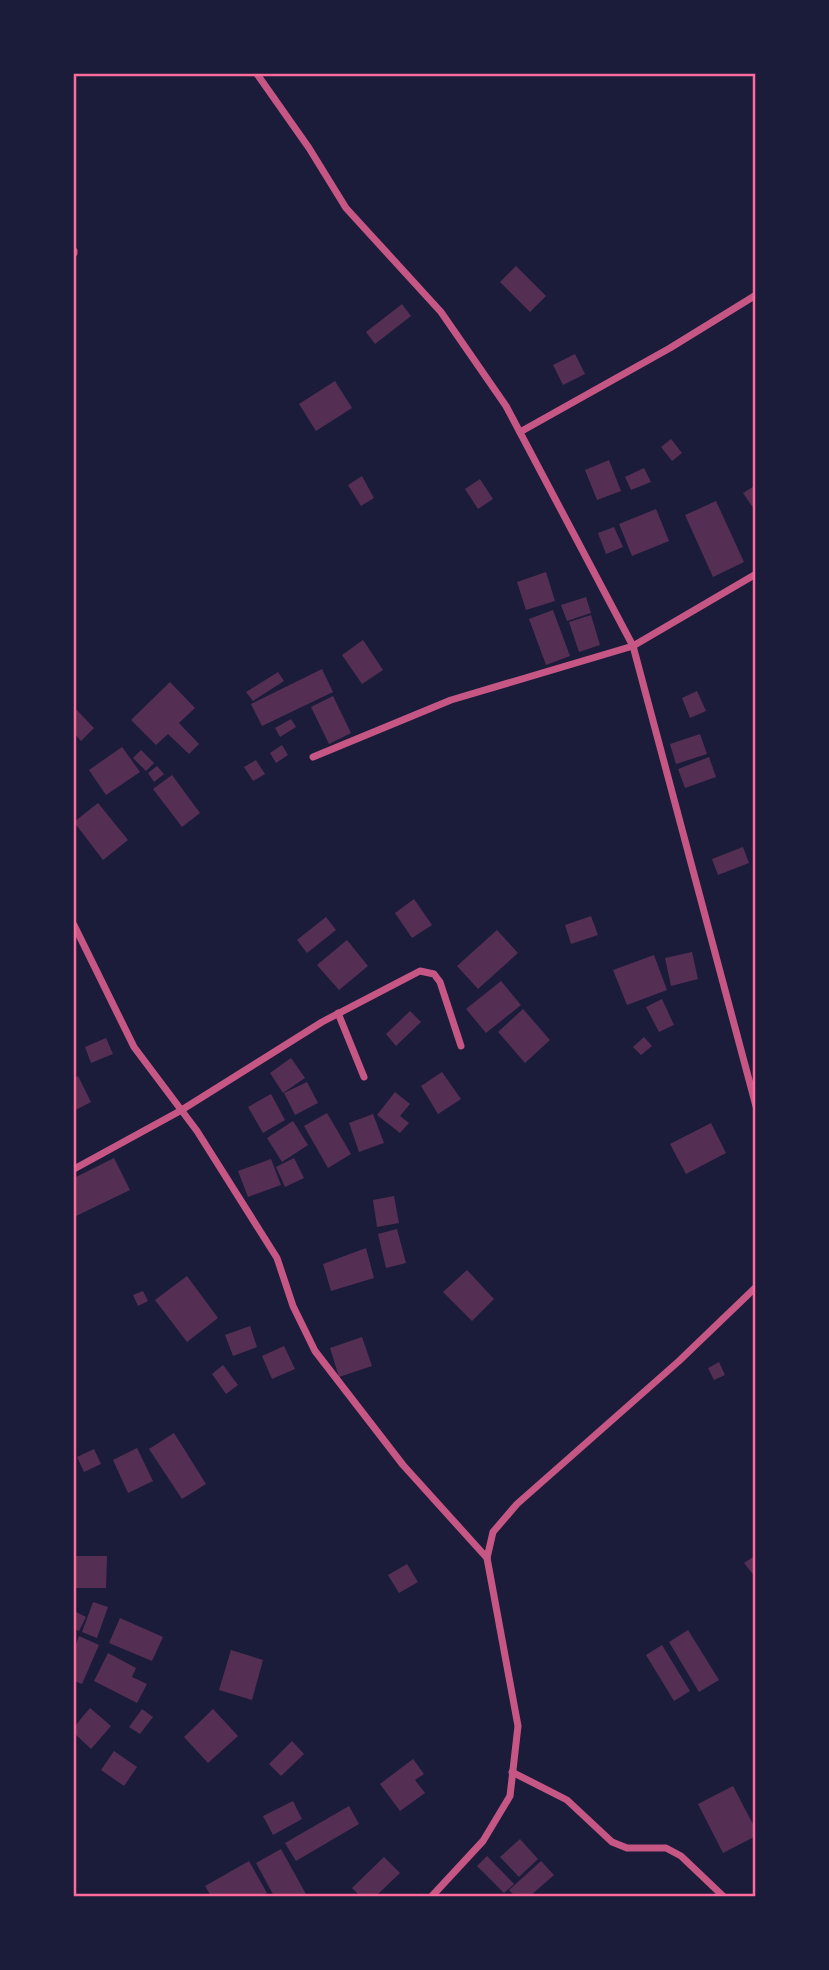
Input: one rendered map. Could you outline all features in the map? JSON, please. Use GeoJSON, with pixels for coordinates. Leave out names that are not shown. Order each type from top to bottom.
{"type":"FeatureCollection","features":[{"type":"Feature","properties":{"kind":"street"},"geometry":{"type":"LineString","coordinates":[[257,74],[309,148],[346,208],[441,312],[520,432],[633,646],[755,1106]]}},
{"type":"Feature","properties":{"kind":"street"},"geometry":{"type":"LineString","coordinates":[[520,432],[670,348],[755,295]]}},
{"type":"Feature","properties":{"kind":"street"},"geometry":{"type":"LineString","coordinates":[[313,757],[451,700],[633,646],[755,574]]}},
{"type":"Feature","properties":{"kind":"street"},"geometry":{"type":"LineString","coordinates":[[74,925],[134,1047],[197,1131],[276,1258],[293,1306],[315,1351],[403,1465],[487,1558]]}},
{"type":"Feature","properties":{"kind":"street"},"geometry":{"type":"LineString","coordinates":[[74,1169],[180,1111],[338,1013],[420,971],[434,974],[440,982],[461,1046]]}},
{"type":"Feature","properties":{"kind":"street"},"geometry":{"type":"LineString","coordinates":[[338,1013],[364,1077]]}},
{"type":"Feature","properties":{"kind":"street"},"geometry":{"type":"LineString","coordinates":[[432,1896],[483,1841],[510,1796],[517,1726],[487,1558],[493,1532],[517,1504],[679,1361],[755,1287]]}},
{"type":"Feature","properties":{"kind":"street"},"geometry":{"type":"LineString","coordinates":[[512,1772],[567,1800],[612,1842],[627,1848],[666,1848],[681,1856],[723,1896]]}},
{"type":"Feature","properties":{"kind":"building"},"geometry":{"type":"Polygon","coordinates":[[[516,266],[546,296],[530,312],[500,282],[516,266]]]}},
{"type":"Feature","properties":{"kind":"building"},"geometry":{"type":"Polygon","coordinates":[[[402,304],[411,316],[375,344],[366,332],[402,304]]]}},
{"type":"Feature","properties":{"kind":"building"},"geometry":{"type":"Polygon","coordinates":[[[575,354],[585,374],[563,385],[553,365],[575,354]]]}},
{"type":"Feature","properties":{"kind":"building"},"geometry":{"type":"Polygon","coordinates":[[[335,381],[352,408],[316,431],[299,404],[335,381]]]}},
{"type":"Feature","properties":{"kind":"building"},"geometry":{"type":"Polygon","coordinates":[[[671,439],[682,453],[672,461],[661,447],[671,439]]]}},
{"type":"Feature","properties":{"kind":"building"},"geometry":{"type":"Polygon","coordinates":[[[609,460],[621,491],[597,500],[585,470],[609,460]]]}},
{"type":"Feature","properties":{"kind":"building"},"geometry":{"type":"Polygon","coordinates":[[[644,468],[651,482],[631,490],[625,477],[644,468]]]}},
{"type":"Feature","properties":{"kind":"building"},"geometry":{"type":"Polygon","coordinates":[[[362,476],[374,498],[361,506],[348,485],[362,476]]]}},
{"type":"Feature","properties":{"kind":"building"},"geometry":{"type":"Polygon","coordinates":[[[480,479],[493,499],[478,509],[465,489],[480,479]]]}},
{"type":"Feature","properties":{"kind":"building"},"geometry":{"type":"Polygon","coordinates":[[[756,485],[756,512],[743,493],[756,485]]]}},
{"type":"Feature","properties":{"kind":"building"},"geometry":{"type":"Polygon","coordinates":[[[716,501],[744,562],[713,577],[685,515],[716,501]]]}},
{"type":"Feature","properties":{"kind":"building"},"geometry":{"type":"Polygon","coordinates":[[[656,509],[669,541],[632,556],[619,524],[656,509]]]}},
{"type":"Feature","properties":{"kind":"building"},"geometry":{"type":"Polygon","coordinates":[[[614,527],[623,547],[606,554],[598,533],[614,527]]]}},
{"type":"Feature","properties":{"kind":"building"},"geometry":{"type":"Polygon","coordinates":[[[546,572],[555,601],[526,610],[517,582],[546,572]]]}},
{"type":"Feature","properties":{"kind":"building"},"geometry":{"type":"Polygon","coordinates":[[[586,597],[591,613],[567,621],[561,605],[586,597]]]}},
{"type":"Feature","properties":{"kind":"building"},"geometry":{"type":"Polygon","coordinates":[[[553,610],[570,656],[546,665],[529,619],[553,610]]]}},
{"type":"Feature","properties":{"kind":"building"},"geometry":{"type":"Polygon","coordinates":[[[591,615],[600,645],[579,652],[569,622],[591,615]]]}},
{"type":"Feature","properties":{"kind":"building"},"geometry":{"type":"Polygon","coordinates":[[[363,640],[383,670],[362,684],[342,655],[363,640]]]}},
{"type":"Feature","properties":{"kind":"building"},"geometry":{"type":"Polygon","coordinates":[[[322,669],[333,692],[262,726],[251,704],[322,669]]]}},
{"type":"Feature","properties":{"kind":"building"},"geometry":{"type":"Polygon","coordinates":[[[278,672],[284,681],[253,701],[246,692],[278,672]]]}},
{"type":"Feature","properties":{"kind":"building"},"geometry":{"type":"Polygon","coordinates":[[[170,682],[195,708],[179,723],[199,744],[189,754],[168,734],[156,745],[131,720],[170,682]]]}},
{"type":"Feature","properties":{"kind":"building"},"geometry":{"type":"Polygon","coordinates":[[[697,691],[706,711],[690,718],[682,698],[697,691]]]}},
{"type":"Feature","properties":{"kind":"building"},"geometry":{"type":"Polygon","coordinates":[[[333,696],[351,733],[329,744],[311,707],[333,696]]]}},
{"type":"Feature","properties":{"kind":"building"},"geometry":{"type":"Polygon","coordinates":[[[74,707],[94,728],[81,741],[74,733],[74,707]]]}},
{"type":"Feature","properties":{"kind":"building"},"geometry":{"type":"Polygon","coordinates":[[[291,719],[296,727],[280,737],[275,728],[291,719]]]}},
{"type":"Feature","properties":{"kind":"building"},"geometry":{"type":"Polygon","coordinates":[[[700,734],[707,754],[676,764],[670,744],[700,734]]]}},
{"type":"Feature","properties":{"kind":"building"},"geometry":{"type":"Polygon","coordinates":[[[282,745],[288,755],[276,763],[270,753],[282,745]]]}},
{"type":"Feature","properties":{"kind":"building"},"geometry":{"type":"Polygon","coordinates":[[[122,747],[140,772],[106,795],[89,770],[122,747]]]}},
{"type":"Feature","properties":{"kind":"building"},"geometry":{"type":"Polygon","coordinates":[[[141,750],[154,763],[146,771],[133,758],[141,750]]]}},
{"type":"Feature","properties":{"kind":"building"},"geometry":{"type":"Polygon","coordinates":[[[709,757],[716,777],[685,788],[678,769],[709,757]]]}},
{"type":"Feature","properties":{"kind":"building"},"geometry":{"type":"Polygon","coordinates":[[[256,760],[265,774],[253,781],[244,767],[256,760]]]}},
{"type":"Feature","properties":{"kind":"building"},"geometry":{"type":"Polygon","coordinates":[[[157,766],[164,774],[154,782],[148,773],[157,766]]]}},
{"type":"Feature","properties":{"kind":"building"},"geometry":{"type":"Polygon","coordinates":[[[172,775],[200,813],[182,827],[153,789],[172,775]]]}},
{"type":"Feature","properties":{"kind":"building"},"geometry":{"type":"Polygon","coordinates":[[[98,803],[128,840],[103,860],[74,822],[98,803]]]}},
{"type":"Feature","properties":{"kind":"building"},"geometry":{"type":"Polygon","coordinates":[[[743,847],[749,863],[718,875],[712,859],[743,847]]]}},
{"type":"Feature","properties":{"kind":"building"},"geometry":{"type":"Polygon","coordinates":[[[414,899],[432,925],[412,938],[395,913],[414,899]]]}},
{"type":"Feature","properties":{"kind":"building"},"geometry":{"type":"Polygon","coordinates":[[[591,916],[598,935],[571,944],[565,925],[591,916]]]}},
{"type":"Feature","properties":{"kind":"building"},"geometry":{"type":"Polygon","coordinates":[[[326,917],[336,930],[307,953],[297,940],[326,917]]]}},
{"type":"Feature","properties":{"kind":"building"},"geometry":{"type":"Polygon","coordinates":[[[497,930],[518,953],[478,989],[457,966],[497,930]]]}},
{"type":"Feature","properties":{"kind":"building"},"geometry":{"type":"Polygon","coordinates":[[[347,940],[368,966],[339,990],[317,965],[347,940]]]}},
{"type":"Feature","properties":{"kind":"building"},"geometry":{"type":"Polygon","coordinates":[[[692,952],[698,979],[671,986],[665,958],[692,952]]]}},
{"type":"Feature","properties":{"kind":"building"},"geometry":{"type":"Polygon","coordinates":[[[654,955],[667,990],[627,1005],[613,970],[654,955]]]}},
{"type":"Feature","properties":{"kind":"building"},"geometry":{"type":"Polygon","coordinates":[[[501,981],[521,1005],[486,1033],[466,1009],[501,981]]]}},
{"type":"Feature","properties":{"kind":"building"},"geometry":{"type":"Polygon","coordinates":[[[662,999],[674,1025],[659,1032],[646,1007],[662,999]]]}},
{"type":"Feature","properties":{"kind":"building"},"geometry":{"type":"Polygon","coordinates":[[[523,1009],[550,1040],[525,1063],[498,1032],[523,1009]]]}},
{"type":"Feature","properties":{"kind":"building"},"geometry":{"type":"Polygon","coordinates":[[[410,1011],[421,1022],[396,1046],[386,1034],[410,1011]]]}},
{"type":"Feature","properties":{"kind":"building"},"geometry":{"type":"Polygon","coordinates":[[[644,1037],[652,1046],[641,1055],[633,1047],[644,1037]]]}},
{"type":"Feature","properties":{"kind":"building"},"geometry":{"type":"Polygon","coordinates":[[[106,1038],[113,1054],[91,1063],[85,1047],[106,1038]]]}},
{"type":"Feature","properties":{"kind":"building"},"geometry":{"type":"Polygon","coordinates":[[[291,1058],[305,1078],[283,1093],[270,1073],[291,1058]]]}},
{"type":"Feature","properties":{"kind":"building"},"geometry":{"type":"Polygon","coordinates":[[[442,1072],[461,1099],[438,1114],[421,1086],[442,1072]]]}},
{"type":"Feature","properties":{"kind":"building"},"geometry":{"type":"Polygon","coordinates":[[[78,1076],[91,1102],[76,1110],[74,1079],[78,1076]]]}},
{"type":"Feature","properties":{"kind":"building"},"geometry":{"type":"Polygon","coordinates":[[[307,1082],[318,1103],[295,1115],[284,1093],[307,1082]]]}},
{"type":"Feature","properties":{"kind":"building"},"geometry":{"type":"Polygon","coordinates":[[[395,1092],[410,1104],[400,1116],[409,1123],[400,1133],[377,1115],[395,1092]]]}},
{"type":"Feature","properties":{"kind":"building"},"geometry":{"type":"Polygon","coordinates":[[[271,1094],[285,1120],[263,1133],[248,1107],[271,1094]]]}},
{"type":"Feature","properties":{"kind":"building"},"geometry":{"type":"Polygon","coordinates":[[[327,1113],[351,1154],[328,1168],[304,1126],[327,1113]]]}},
{"type":"Feature","properties":{"kind":"building"},"geometry":{"type":"Polygon","coordinates":[[[373,1114],[384,1143],[359,1152],[349,1123],[373,1114]]]}},
{"type":"Feature","properties":{"kind":"building"},"geometry":{"type":"Polygon","coordinates":[[[293,1121],[308,1145],[282,1162],[267,1138],[293,1121]]]}},
{"type":"Feature","properties":{"kind":"building"},"geometry":{"type":"Polygon","coordinates":[[[711,1123],[726,1153],[686,1174],[670,1144],[711,1123]]]}},
{"type":"Feature","properties":{"kind":"building"},"geometry":{"type":"Polygon","coordinates":[[[114,1158],[130,1190],[74,1217],[74,1178],[114,1158]]]}},
{"type":"Feature","properties":{"kind":"building"},"geometry":{"type":"Polygon","coordinates":[[[294,1158],[304,1178],[285,1187],[276,1167],[294,1158]]]}},
{"type":"Feature","properties":{"kind":"building"},"geometry":{"type":"Polygon","coordinates":[[[271,1159],[281,1185],[248,1197],[238,1171],[271,1159]]]}},
{"type":"Feature","properties":{"kind":"building"},"geometry":{"type":"Polygon","coordinates":[[[394,1196],[399,1223],[377,1227],[373,1200],[394,1196]]]}},
{"type":"Feature","properties":{"kind":"building"},"geometry":{"type":"Polygon","coordinates":[[[397,1229],[406,1263],[386,1268],[378,1234],[397,1229]]]}},
{"type":"Feature","properties":{"kind":"building"},"geometry":{"type":"Polygon","coordinates":[[[366,1248],[374,1278],[331,1291],[323,1264],[366,1248]]]}},
{"type":"Feature","properties":{"kind":"building"},"geometry":{"type":"Polygon","coordinates":[[[467,1270],[494,1299],[472,1321],[443,1292],[467,1270]]]}},
{"type":"Feature","properties":{"kind":"building"},"geometry":{"type":"Polygon","coordinates":[[[187,1276],[218,1318],[187,1342],[155,1300],[187,1276]]]}},
{"type":"Feature","properties":{"kind":"building"},"geometry":{"type":"Polygon","coordinates":[[[143,1291],[148,1301],[138,1306],[133,1295],[143,1291]]]}},
{"type":"Feature","properties":{"kind":"building"},"geometry":{"type":"Polygon","coordinates":[[[250,1326],[257,1347],[233,1356],[225,1335],[250,1326]]]}},
{"type":"Feature","properties":{"kind":"building"},"geometry":{"type":"Polygon","coordinates":[[[362,1337],[372,1366],[339,1377],[330,1348],[362,1337]]]}},
{"type":"Feature","properties":{"kind":"building"},"geometry":{"type":"Polygon","coordinates":[[[284,1346],[295,1369],[272,1379],[262,1356],[284,1346]]]}},
{"type":"Feature","properties":{"kind":"building"},"geometry":{"type":"Polygon","coordinates":[[[719,1362],[725,1375],[714,1380],[708,1368],[719,1362]]]}},
{"type":"Feature","properties":{"kind":"building"},"geometry":{"type":"Polygon","coordinates":[[[223,1365],[238,1385],[226,1394],[212,1374],[223,1365]]]}},
{"type":"Feature","properties":{"kind":"building"},"geometry":{"type":"Polygon","coordinates":[[[174,1433],[206,1484],[182,1499],[149,1449],[174,1433]]]}},
{"type":"Feature","properties":{"kind":"building"},"geometry":{"type":"Polygon","coordinates":[[[137,1448],[153,1481],[128,1493],[113,1460],[137,1448]]]}},
{"type":"Feature","properties":{"kind":"building"},"geometry":{"type":"Polygon","coordinates":[[[94,1449],[101,1464],[84,1472],[77,1457],[94,1449]]]}},
{"type":"Feature","properties":{"kind":"building"},"geometry":{"type":"Polygon","coordinates":[[[756,1555],[756,1578],[744,1563],[756,1555]]]}},
{"type":"Feature","properties":{"kind":"building"},"geometry":{"type":"Polygon","coordinates":[[[74,1556],[107,1556],[106,1588],[74,1588],[74,1556]]]}},
{"type":"Feature","properties":{"kind":"building"},"geometry":{"type":"Polygon","coordinates":[[[407,1564],[418,1582],[399,1593],[388,1575],[407,1564]]]}},
{"type":"Feature","properties":{"kind":"building"},"geometry":{"type":"Polygon","coordinates":[[[93,1602],[108,1607],[97,1638],[82,1632],[93,1602]]]}},
{"type":"Feature","properties":{"kind":"building"},"geometry":{"type":"Polygon","coordinates":[[[74,1611],[86,1617],[79,1631],[74,1629],[74,1611]]]}},
{"type":"Feature","properties":{"kind":"building"},"geometry":{"type":"Polygon","coordinates":[[[120,1618],[163,1637],[152,1661],[109,1643],[120,1618]]]}},
{"type":"Feature","properties":{"kind":"building"},"geometry":{"type":"Polygon","coordinates":[[[688,1630],[719,1680],[699,1692],[669,1642],[688,1630]]]}},
{"type":"Feature","properties":{"kind":"building"},"geometry":{"type":"Polygon","coordinates":[[[79,1636],[99,1645],[82,1684],[74,1681],[74,1650],[79,1636]]]}},
{"type":"Feature","properties":{"kind":"building"},"geometry":{"type":"Polygon","coordinates":[[[662,1645],[690,1691],[674,1701],[646,1655],[662,1645]]]}},
{"type":"Feature","properties":{"kind":"building"},"geometry":{"type":"Polygon","coordinates":[[[231,1650],[263,1660],[252,1700],[219,1690],[231,1650]]]}},
{"type":"Feature","properties":{"kind":"building"},"geometry":{"type":"Polygon","coordinates":[[[108,1653],[136,1668],[132,1677],[147,1684],[137,1703],[94,1681],[108,1653]]]}},
{"type":"Feature","properties":{"kind":"building"},"geometry":{"type":"Polygon","coordinates":[[[90,1708],[111,1726],[91,1749],[74,1733],[74,1727],[90,1708]]]}},
{"type":"Feature","properties":{"kind":"building"},"geometry":{"type":"Polygon","coordinates":[[[142,1709],[153,1717],[140,1734],[129,1727],[142,1709]]]}},
{"type":"Feature","properties":{"kind":"building"},"geometry":{"type":"Polygon","coordinates":[[[213,1709],[238,1736],[208,1763],[184,1737],[213,1709]]]}},
{"type":"Feature","properties":{"kind":"building"},"geometry":{"type":"Polygon","coordinates":[[[292,1741],[304,1754],[281,1776],[269,1764],[292,1741]]]}},
{"type":"Feature","properties":{"kind":"building"},"geometry":{"type":"Polygon","coordinates":[[[114,1751],[137,1767],[124,1786],[101,1770],[114,1751]]]}},
{"type":"Feature","properties":{"kind":"building"},"geometry":{"type":"Polygon","coordinates":[[[413,1759],[424,1774],[415,1780],[425,1793],[400,1811],[380,1784],[413,1759]]]}},
{"type":"Feature","properties":{"kind":"building"},"geometry":{"type":"Polygon","coordinates":[[[733,1786],[756,1830],[756,1836],[723,1853],[698,1804],[733,1786]]]}},
{"type":"Feature","properties":{"kind":"building"},"geometry":{"type":"Polygon","coordinates":[[[293,1801],[302,1819],[273,1835],[263,1816],[293,1801]]]}},
{"type":"Feature","properties":{"kind":"building"},"geometry":{"type":"Polygon","coordinates":[[[349,1806],[359,1824],[296,1861],[285,1843],[349,1806]]]}},
{"type":"Feature","properties":{"kind":"building"},"geometry":{"type":"Polygon","coordinates":[[[520,1839],[538,1859],[519,1877],[500,1857],[520,1839]]]}},
{"type":"Feature","properties":{"kind":"building"},"geometry":{"type":"Polygon","coordinates":[[[281,1849],[307,1896],[274,1896],[256,1863],[281,1849]]]}},
{"type":"Feature","properties":{"kind":"building"},"geometry":{"type":"Polygon","coordinates":[[[487,1856],[514,1884],[504,1893],[477,1866],[487,1856]]]}},
{"type":"Feature","properties":{"kind":"building"},"geometry":{"type":"Polygon","coordinates":[[[384,1857],[400,1873],[376,1896],[360,1896],[352,1888],[384,1857]]]}},
{"type":"Feature","properties":{"kind":"building"},"geometry":{"type":"Polygon","coordinates":[[[249,1861],[267,1893],[261,1896],[211,1896],[205,1886],[249,1861]]]}},
{"type":"Feature","properties":{"kind":"building"},"geometry":{"type":"Polygon","coordinates":[[[541,1861],[554,1875],[530,1896],[515,1896],[509,1890],[541,1861]]]}}]}
